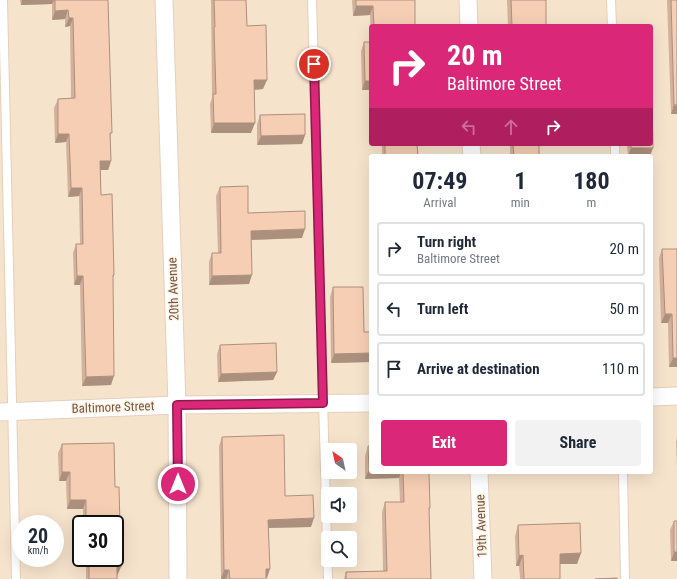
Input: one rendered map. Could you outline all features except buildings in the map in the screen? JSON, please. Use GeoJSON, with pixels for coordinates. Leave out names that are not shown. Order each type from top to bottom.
{"type":"FeatureCollection","features":[{"type":"Feature","properties":{"kind":"street","name":"20th Avenue"},"geometry":{"type":"LineString","coordinates":[[164,0],[177,405],[178,579]]}},
{"type":"Feature","properties":{"kind":"street"},"geometry":{"type":"LineString","coordinates":[[468,0],[469,24]]}},
{"type":"Feature","properties":{"kind":"street"},"geometry":{"type":"LineString","coordinates":[[653,397],[677,396]]}},
{"type":"Feature","properties":{"kind":"street","name":"Baltimore Street"},"geometry":{"type":"LineString","coordinates":[[6,412],[177,405],[369,403]]}},
{"type":"Feature","properties":{"kind":"street","name":"19th Avenue"},"geometry":{"type":"LineString","coordinates":[[479,474],[483,579]]}},
{"type":"Feature","properties":{"kind":"lane"},"geometry":{"type":"LineString","coordinates":[[2,0],[6,412],[16,579]]}},
{"type":"Feature","properties":{"kind":"lane"},"geometry":{"type":"LineString","coordinates":[[312,0],[328,579]]}},
{"type":"Feature","properties":{"kind":"lane"},"geometry":{"type":"LineString","coordinates":[[611,0],[612,24]]}},
{"type":"Feature","properties":{"kind":"lane"},"geometry":{"type":"LineString","coordinates":[[623,474],[625,579]]}},
{"type":"Feature","properties":{"kind":"shaded area"},"geometry":{"type":"Polygon","coordinates":[[[0,0],[677,0],[677,579],[0,579],[0,0]]]}},
{"type":"Feature","properties":{"kind":"route"},"geometry":{"type":"LineString","coordinates":[[178,484],[177,405],[323,403],[314,64]]}}]}
